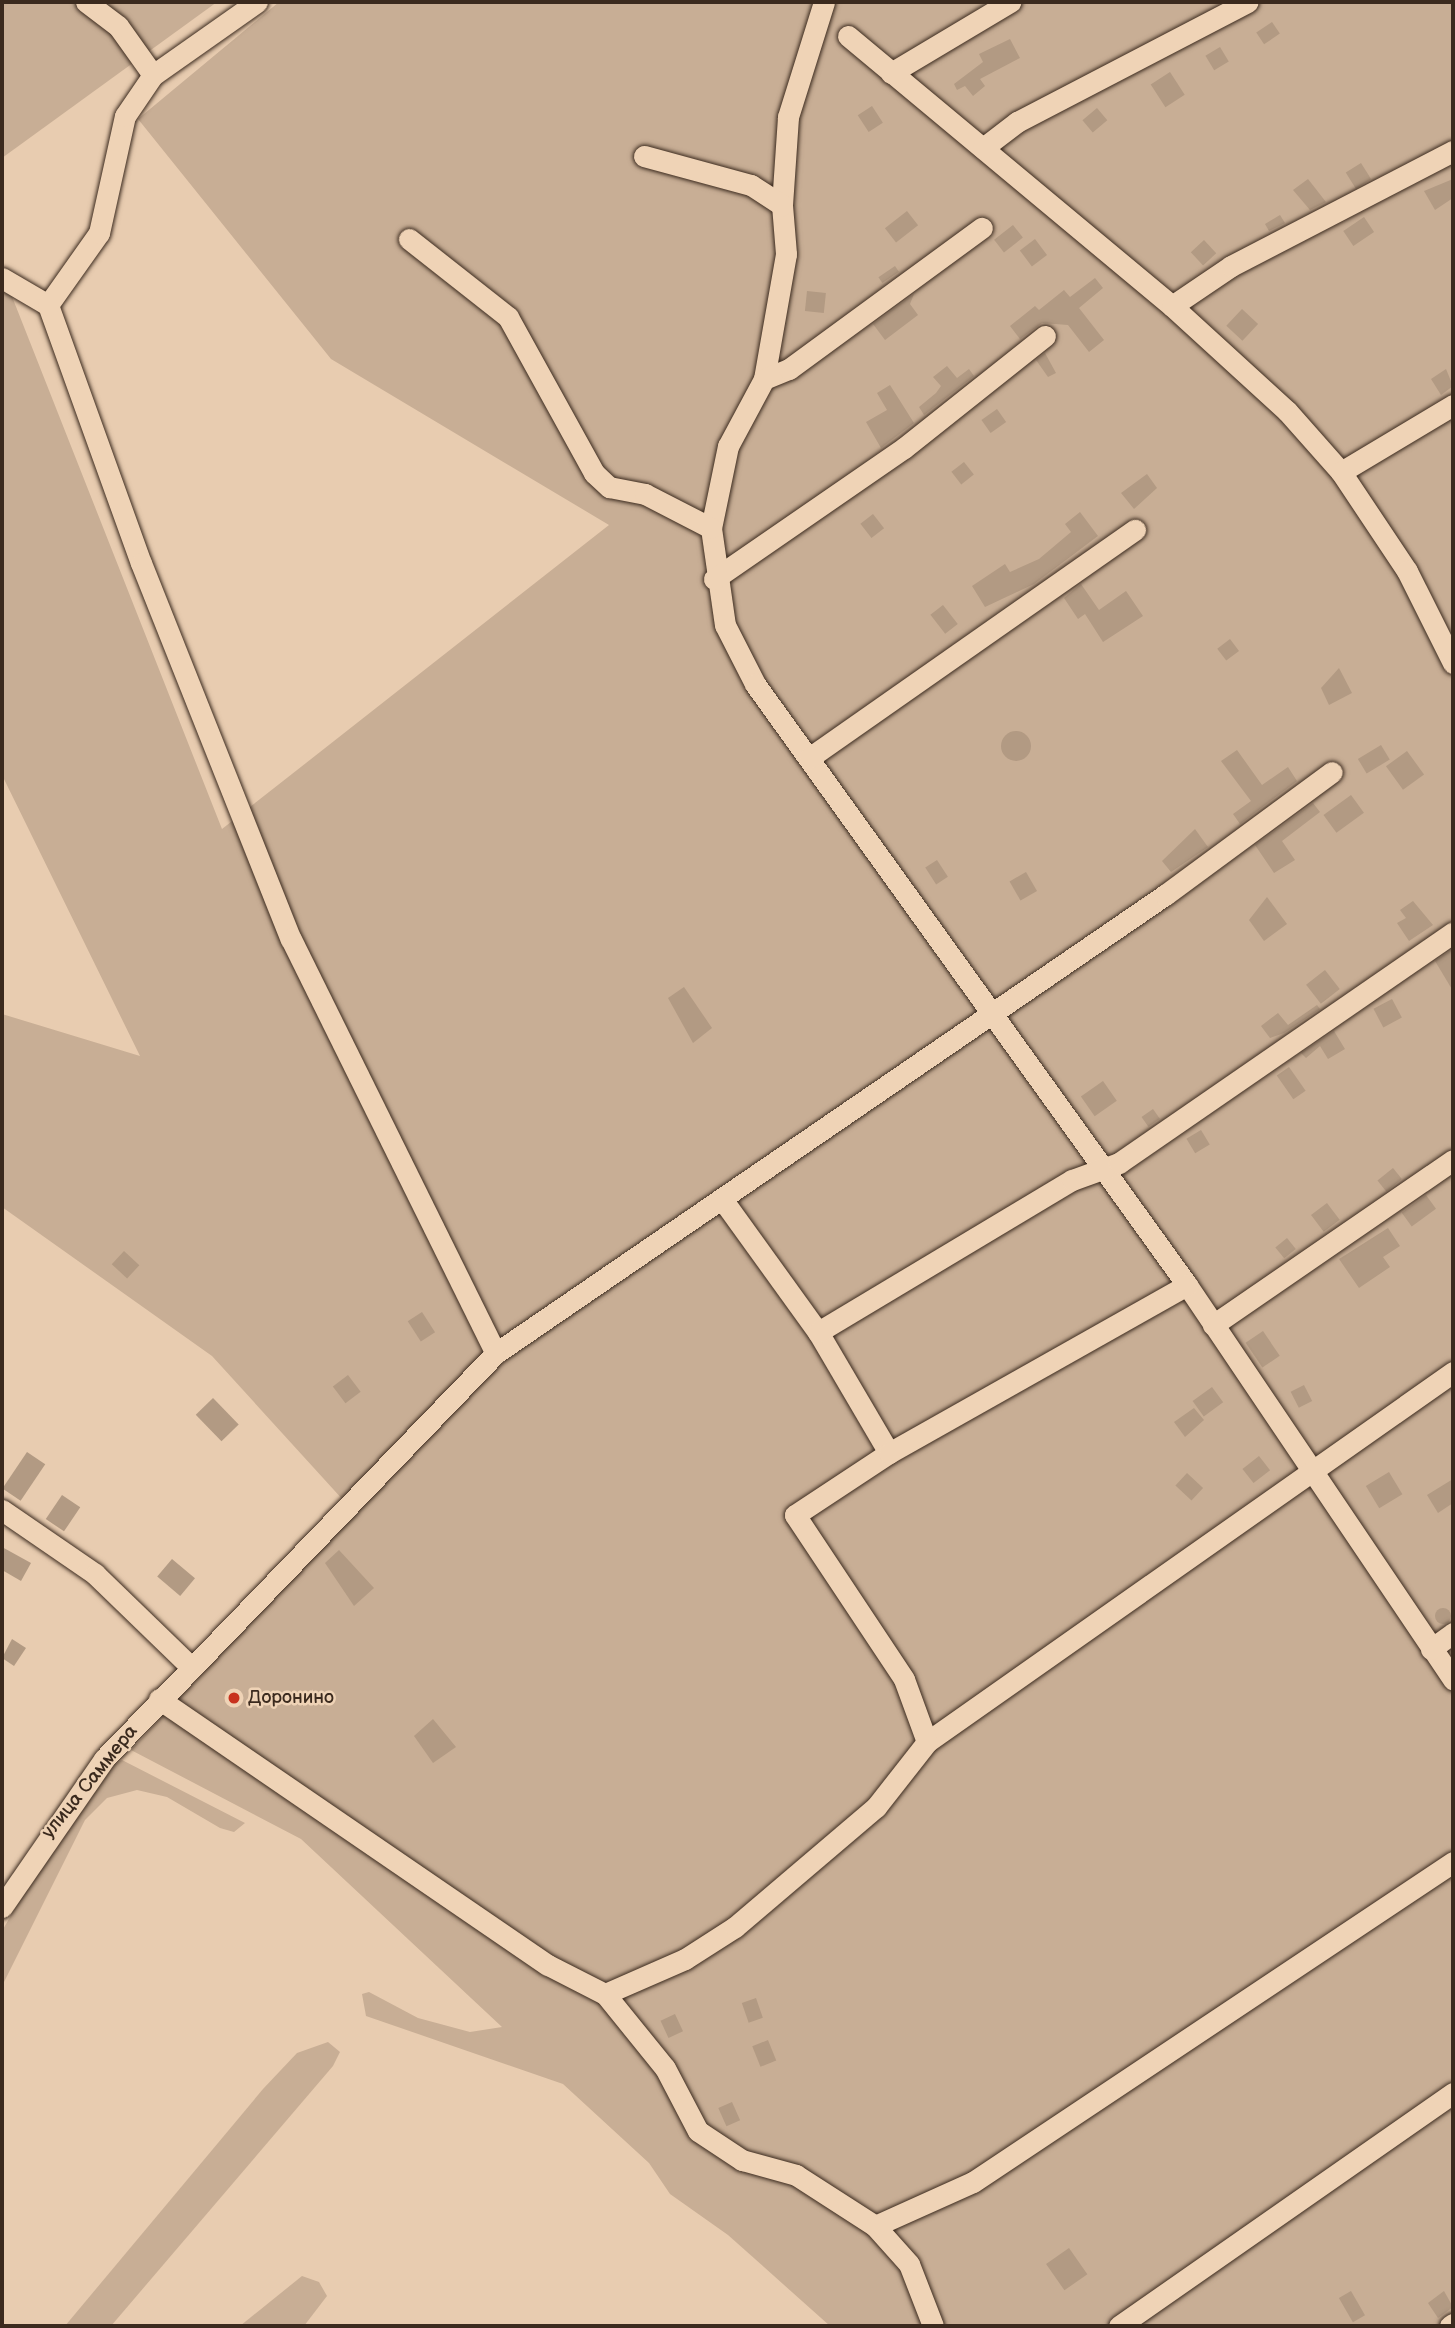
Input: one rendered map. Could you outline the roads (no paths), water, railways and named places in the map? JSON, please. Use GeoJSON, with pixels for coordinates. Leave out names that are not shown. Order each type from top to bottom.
{"type":"FeatureCollection","features":[{"type":"Feature","properties":{"kind":"street"},"geometry":{"type":"LineString","coordinates":[[86,2],[118,26],[153,75]]}},
{"type":"Feature","properties":{"kind":"street"},"geometry":{"type":"LineString","coordinates":[[48,305],[99,233],[125,116],[153,75],[257,2]]}},
{"type":"Feature","properties":{"kind":"street"},"geometry":{"type":"LineString","coordinates":[[824,2],[788,117],[782,205],[786,254],[764,379],[728,446],[711,528],[714,579],[725,625],[755,684],[992,1010],[1187,1285],[1453,1680]]}},
{"type":"Feature","properties":{"kind":"street"},"geometry":{"type":"LineString","coordinates":[[891,73],[1010,2]]}},
{"type":"Feature","properties":{"kind":"street"},"geometry":{"type":"LineString","coordinates":[[982,148],[1017,122],[1248,2]]}},
{"type":"Feature","properties":{"kind":"street"},"geometry":{"type":"LineString","coordinates":[[848,36],[1172,306],[1287,411],[1341,472],[1407,571],[1453,663]]}},
{"type":"Feature","properties":{"kind":"street"},"geometry":{"type":"LineString","coordinates":[[1172,306],[1231,265],[1453,151]]}},
{"type":"Feature","properties":{"kind":"street"},"geometry":{"type":"LineString","coordinates":[[644,156],[751,185],[782,205]]}},
{"type":"Feature","properties":{"kind":"street"},"geometry":{"type":"LineString","coordinates":[[764,379],[789,369],[982,228]]}},
{"type":"Feature","properties":{"kind":"street"},"geometry":{"type":"LineString","coordinates":[[409,239],[508,317],[594,473],[609,487],[645,494],[711,528]]}},
{"type":"Feature","properties":{"kind":"street"},"geometry":{"type":"LineString","coordinates":[[2,278],[48,305],[141,562],[291,939],[496,1353]]}},
{"type":"Feature","properties":{"kind":"street"},"geometry":{"type":"LineString","coordinates":[[714,579],[904,448],[1045,336]]}},
{"type":"Feature","properties":{"kind":"street"},"geometry":{"type":"LineString","coordinates":[[1341,472],[1453,405]]}},
{"type":"Feature","properties":{"kind":"street"},"geometry":{"type":"LineString","coordinates":[[809,758],[1135,530]]}},
{"type":"Feature","properties":{"kind":"street","name":"улица Саммера"},"geometry":{"type":"LineString","coordinates":[[3,1902],[64,1809],[159,1699],[496,1353],[992,1010],[1165,895],[1332,772]]}},
{"type":"Feature","properties":{"kind":"street"},"geometry":{"type":"LineString","coordinates":[[817,1332],[1072,1180],[1105,1169],[1453,933]]}},
{"type":"Feature","properties":{"kind":"street"},"geometry":{"type":"LineString","coordinates":[[1213,1325],[1453,1160]]}},
{"type":"Feature","properties":{"kind":"street"},"geometry":{"type":"LineString","coordinates":[[722,1199],[817,1332],[889,1453]]}},
{"type":"Feature","properties":{"kind":"street"},"geometry":{"type":"LineString","coordinates":[[927,1742],[904,1679],[795,1516],[889,1453],[1187,1285]]}},
{"type":"Feature","properties":{"kind":"street"},"geometry":{"type":"LineString","coordinates":[[605,1994],[685,1959],[735,1927],[876,1807],[927,1742],[1311,1468],[1453,1372]]}},
{"type":"Feature","properties":{"kind":"street"},"geometry":{"type":"LineString","coordinates":[[2,1511],[95,1574],[191,1667]]}},
{"type":"Feature","properties":{"kind":"street"},"geometry":{"type":"LineString","coordinates":[[1431,1649],[1453,1633]]}},
{"type":"Feature","properties":{"kind":"street"},"geometry":{"type":"LineString","coordinates":[[159,1699],[548,1965],[605,1994],[665,2068],[698,2131],[742,2160],[796,2175],[875,2226],[909,2264],[933,2326]]}},
{"type":"Feature","properties":{"kind":"street"},"geometry":{"type":"LineString","coordinates":[[875,2226],[972,2182],[1453,1862]]}},
{"type":"Feature","properties":{"kind":"street"},"geometry":{"type":"LineString","coordinates":[[1119,2326],[1453,2093]]}},
{"type":"Feature","properties":{"kind":"place","name":"Доронино"},"geometry":{"type":"Point","coordinates":[234,1698]}}]}
